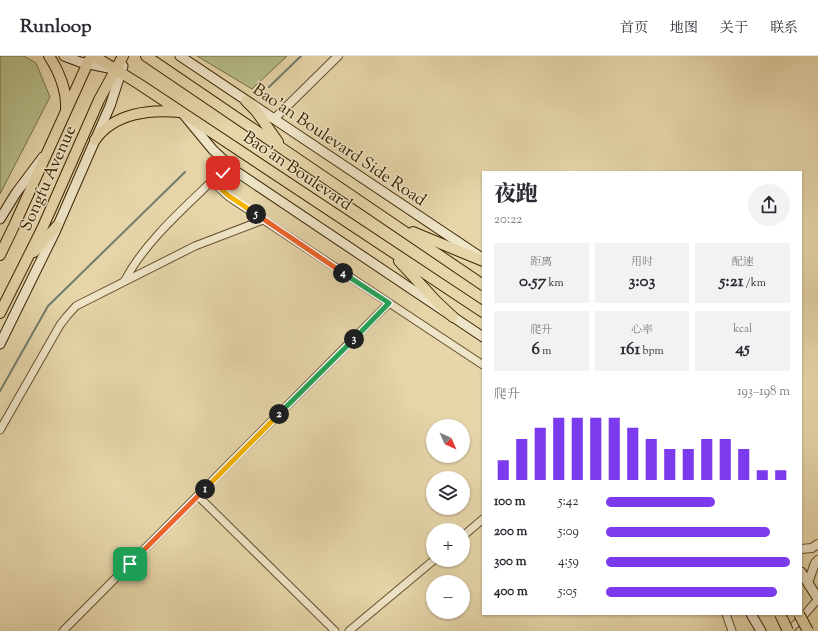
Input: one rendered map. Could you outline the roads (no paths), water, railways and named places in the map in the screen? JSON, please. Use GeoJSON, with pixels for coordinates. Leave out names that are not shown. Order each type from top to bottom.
{"type":"FeatureCollection","features":[{"type":"Feature","properties":{"kind":"main road"},"geometry":{"type":"LineString","coordinates":[[49,56],[61,82],[65,97],[65,112]]}},
{"type":"Feature","properties":{"kind":"main road"},"geometry":{"type":"LineString","coordinates":[[64,56],[91,58]]}},
{"type":"Feature","properties":{"kind":"main road","name":"Songfu Avenue"},"geometry":{"type":"LineString","coordinates":[[0,313],[42,229],[99,100],[118,71],[124,56]]}},
{"type":"Feature","properties":{"kind":"main road","name":"Bao'an Boulevard"},"geometry":{"type":"LineString","coordinates":[[146,56],[482,283]]}},
{"type":"Feature","properties":{"kind":"main road","name":"Bao'an Boulevard Side Road"},"geometry":{"type":"LineString","coordinates":[[180,56],[482,259]]}},
{"type":"Feature","properties":{"kind":"main road","name":"Songfu Avenue"},"geometry":{"type":"LineString","coordinates":[[0,255],[91,58]]}},
{"type":"Feature","properties":{"kind":"main road","name":"Bao'an Boulevard"},"geometry":{"type":"LineString","coordinates":[[91,58],[118,71],[182,112],[482,311]]}},
{"type":"Feature","properties":{"kind":"main road"},"geometry":{"type":"LineString","coordinates":[[0,344],[57,226],[95,140],[113,98],[118,71]]}},
{"type":"Feature","properties":{"kind":"main road"},"geometry":{"type":"LineString","coordinates":[[246,101],[256,111],[276,139],[288,152]]}},
{"type":"Feature","properties":{"kind":"main road"},"geometry":{"type":"LineString","coordinates":[[95,140],[112,124],[127,116],[152,112],[182,112],[205,142],[237,172],[482,336]]}},
{"type":"Feature","properties":{"kind":"main road"},"geometry":{"type":"LineString","coordinates":[[0,219],[16,193],[49,150]]}},
{"type":"Feature","properties":{"kind":"main road"},"geometry":{"type":"LineString","coordinates":[[388,220],[482,260]]}},
{"type":"Feature","properties":{"kind":"main road"},"geometry":{"type":"LineString","coordinates":[[23,266],[57,226]]}},
{"type":"Feature","properties":{"kind":"main road"},"geometry":{"type":"LineString","coordinates":[[376,241],[400,263],[453,317]]}},
{"type":"Feature","properties":{"kind":"main road"},"geometry":{"type":"LineString","coordinates":[[802,574],[818,599]]}},
{"type":"Feature","properties":{"kind":"main road"},"geometry":{"type":"LineString","coordinates":[[752,615],[761,631]]}},
{"type":"Feature","properties":{"kind":"main road"},"geometry":{"type":"LineString","coordinates":[[780,615],[788,631]]}},
{"type":"Feature","properties":{"kind":"main road"},"geometry":{"type":"LineString","coordinates":[[800,615],[808,631]]}},
{"type":"Feature","properties":{"kind":"street"},"geometry":{"type":"LineString","coordinates":[[274,119],[338,56]]}},
{"type":"Feature","properties":{"kind":"street"},"geometry":{"type":"LineString","coordinates":[[213,179],[218,163],[217,154]]}},
{"type":"Feature","properties":{"kind":"street"},"geometry":{"type":"LineString","coordinates":[[125,280],[147,247],[213,179],[223,173],[237,172]]}},
{"type":"Feature","properties":{"kind":"street"},"geometry":{"type":"LineString","coordinates":[[213,179],[229,196],[263,220],[482,365]]}},
{"type":"Feature","properties":{"kind":"street"},"geometry":{"type":"LineString","coordinates":[[0,430],[60,325],[67,316],[82,303],[195,246],[263,220]]}},
{"type":"Feature","properties":{"kind":"street"},"geometry":{"type":"LineString","coordinates":[[63,631],[389,303]]}},
{"type":"Feature","properties":{"kind":"street"},"geometry":{"type":"LineString","coordinates":[[198,496],[334,631]]}},
{"type":"Feature","properties":{"kind":"street"},"geometry":{"type":"LineString","coordinates":[[470,530],[482,520]]}},
{"type":"Feature","properties":{"kind":"street"},"geometry":{"type":"LineString","coordinates":[[802,549],[812,548],[818,544]]}},
{"type":"Feature","properties":{"kind":"street"},"geometry":{"type":"LineString","coordinates":[[808,583],[815,563],[818,560]]}},
{"type":"Feature","properties":{"kind":"street"},"geometry":{"type":"LineString","coordinates":[[349,631],[426,567]]}},
{"type":"Feature","properties":{"kind":"street"},"geometry":{"type":"LineString","coordinates":[[788,631],[818,599]]}},
{"type":"Feature","properties":{"kind":"street"},"geometry":{"type":"LineString","coordinates":[[726,615],[732,631]]}},
{"type":"Feature","properties":{"kind":"waterway"},"geometry":{"type":"LineString","coordinates":[[269,87],[301,56]]}},
{"type":"Feature","properties":{"kind":"waterway"},"geometry":{"type":"LineString","coordinates":[[0,391],[48,306],[185,172]]}}]}
